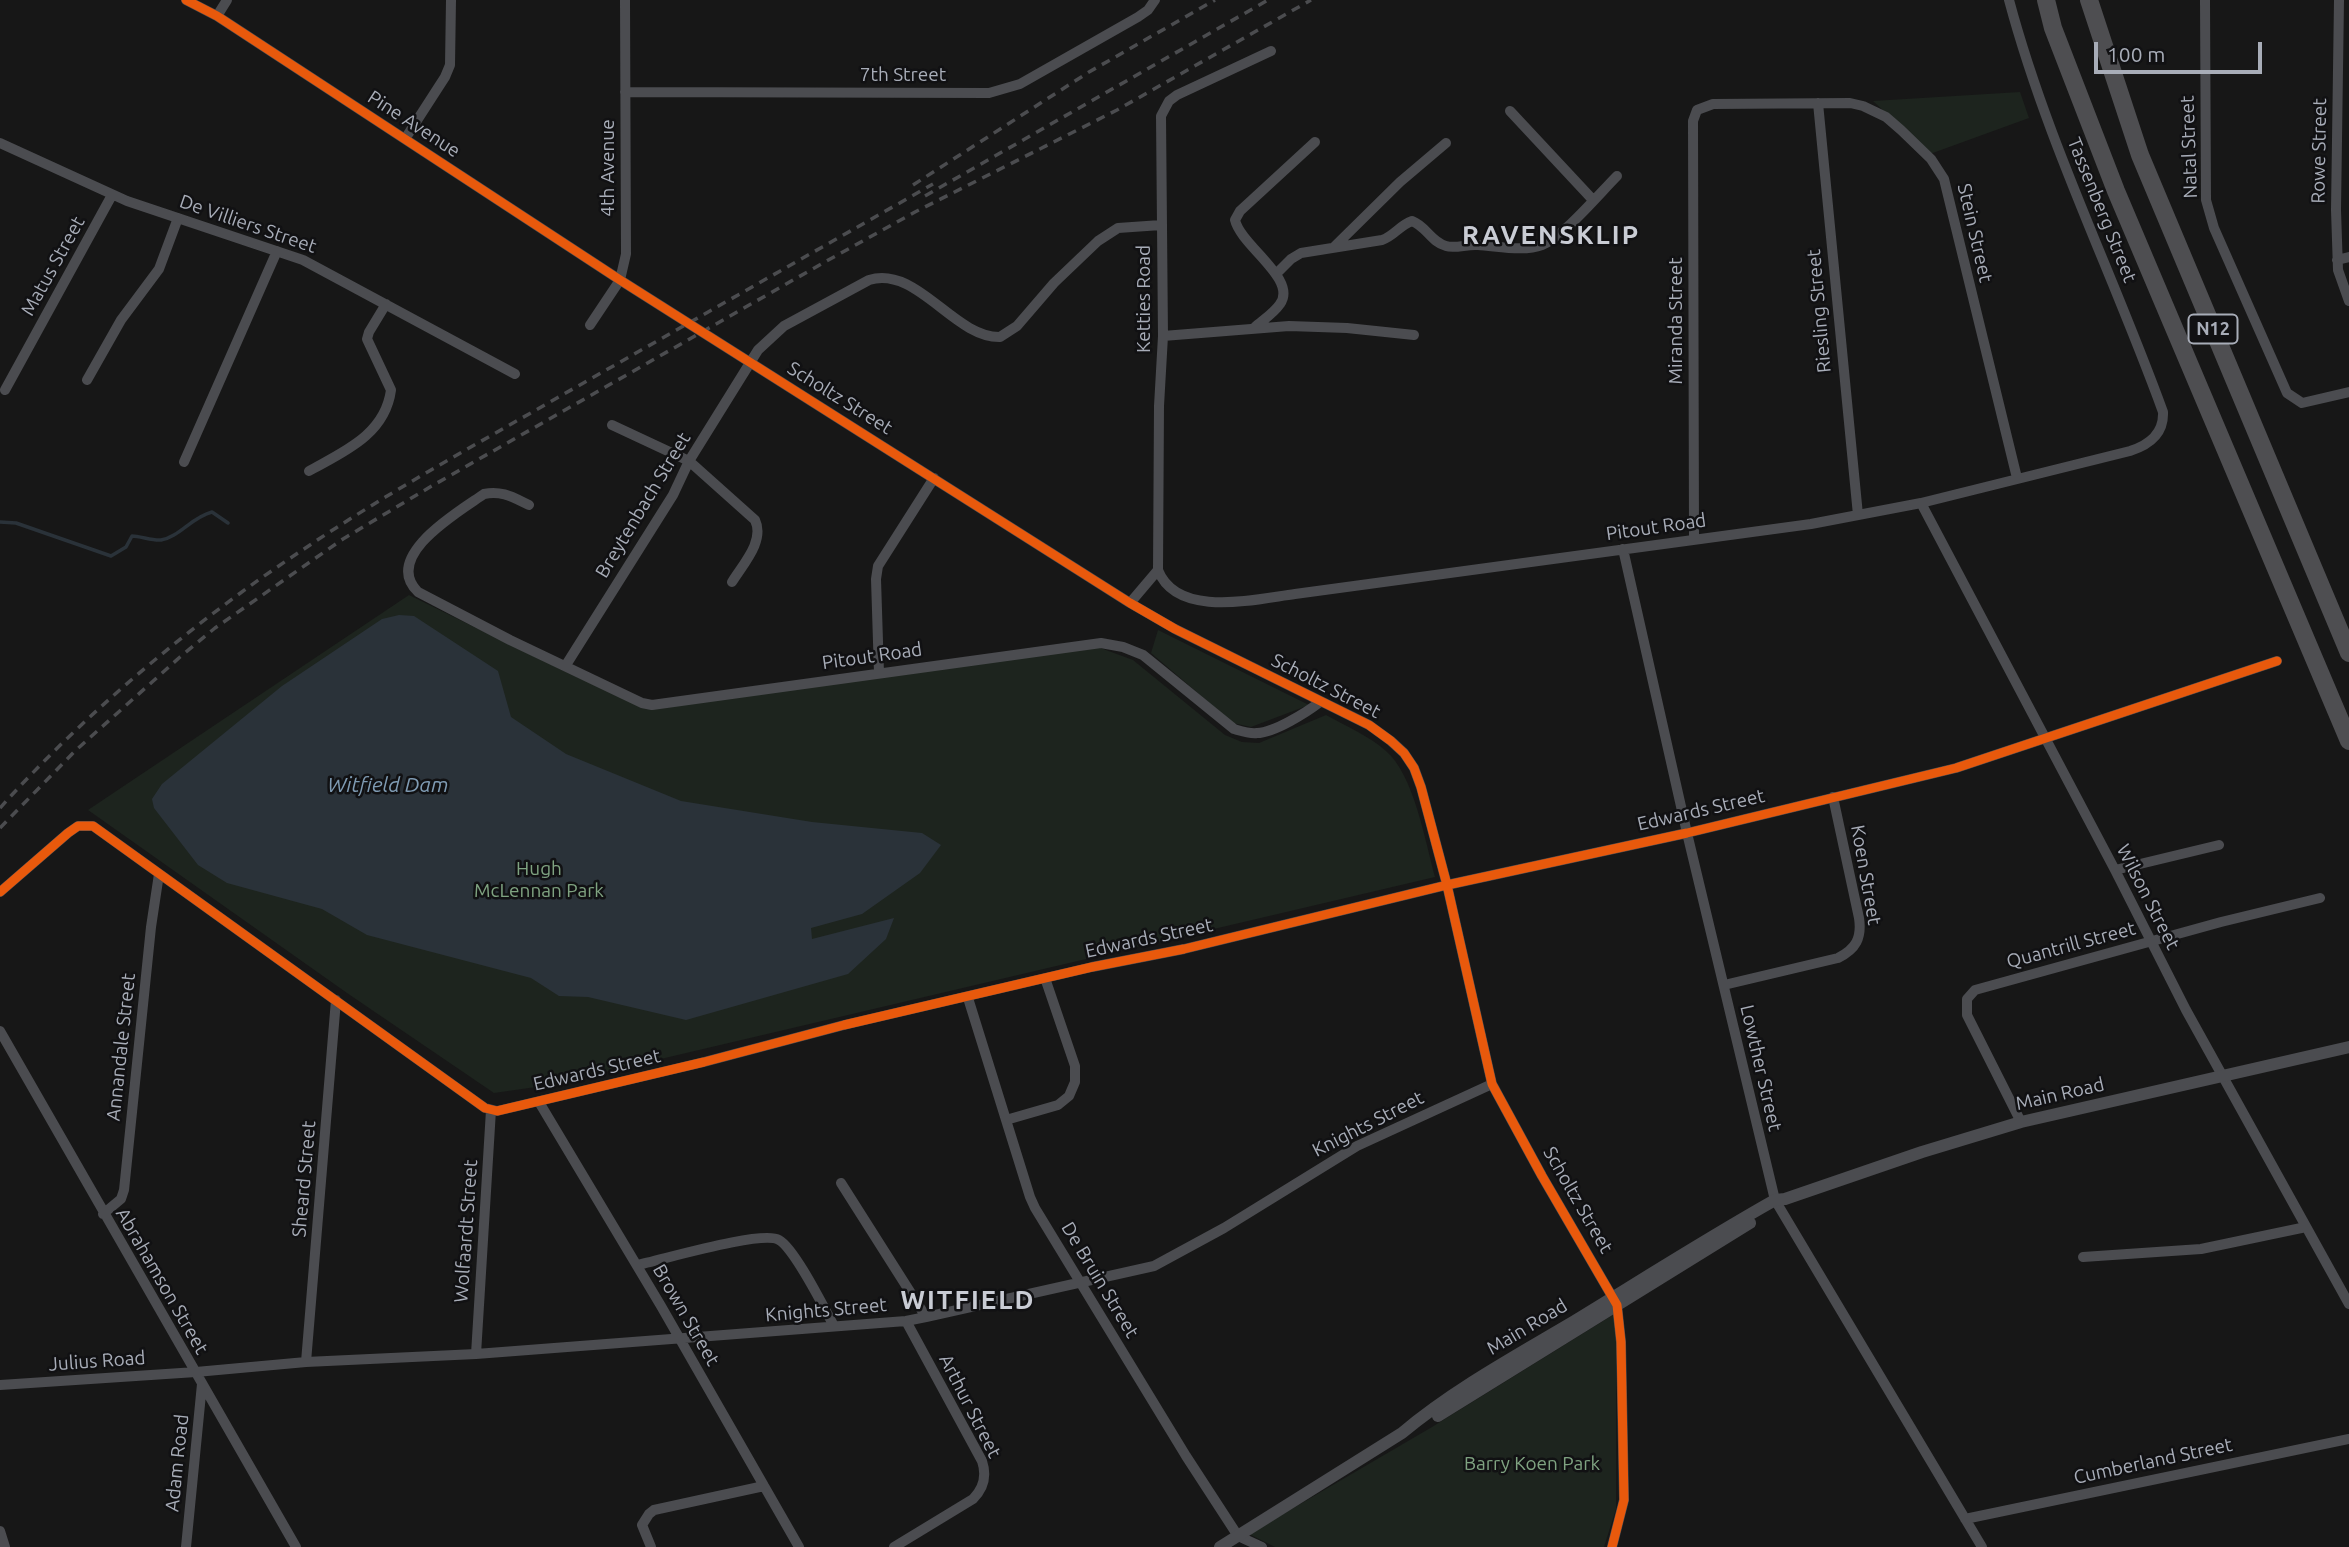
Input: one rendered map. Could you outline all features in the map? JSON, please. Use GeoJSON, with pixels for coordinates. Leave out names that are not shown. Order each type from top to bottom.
{"type":"FeatureCollection","features":[{"type":"Feature","properties":{"kind":"highway","name":"N12"},"geometry":{"type":"LineString","coordinates":[[2046,0],[2053,28],[2116,191],[2349,741]]}},
{"type":"Feature","properties":{"kind":"highway","name":"N12"},"geometry":{"type":"LineString","coordinates":[[2089,0],[2140,155],[2349,653]]}},
{"type":"Feature","properties":{"kind":"street","name":"Pine Avenue"},"geometry":{"type":"LineString","coordinates":[[186,0],[217,16],[620,280]]}},
{"type":"Feature","properties":{"kind":"street"},"geometry":{"type":"LineString","coordinates":[[217,16],[227,0]]}},
{"type":"Feature","properties":{"kind":"street"},"geometry":{"type":"LineString","coordinates":[[405,139],[450,65],[451,0]]}},
{"type":"Feature","properties":{"kind":"street","name":"4th Avenue"},"geometry":{"type":"LineString","coordinates":[[590,325],[620,280],[626,254],[625,0]]}},
{"type":"Feature","properties":{"kind":"street","name":"7th Street"},"geometry":{"type":"LineString","coordinates":[[625,92],[989,93],[1020,84],[1138,17],[1155,0]]}},
{"type":"Feature","properties":{"kind":"street","name":"Tassenberg Street"},"geometry":{"type":"LineString","coordinates":[[2009,0],[2063,163],[2163,412],[2159,431]]}},
{"type":"Feature","properties":{"kind":"street","name":"Natal Street"},"geometry":{"type":"LineString","coordinates":[[2205,0],[2204,180],[2208,210],[2214,228],[2287,393],[2295,400],[2306,403],[2349,392]]}},
{"type":"Feature","properties":{"kind":"street","name":"Rowe Street"},"geometry":{"type":"LineString","coordinates":[[2339,0],[2337,260],[2340,279],[2349,301]]}},
{"type":"Feature","properties":{"kind":"street","name":"Ketties Road"},"geometry":{"type":"LineString","coordinates":[[1158,570],[1159,406],[1163,336],[1159,123],[1166,106],[1177,95],[1271,51]]}},
{"type":"Feature","properties":{"kind":"street","name":"Riesling Street"},"geometry":{"type":"LineString","coordinates":[[1818,103],[1857,515]]}},
{"type":"Feature","properties":{"kind":"street","name":"Stein Street"},"geometry":{"type":"LineString","coordinates":[[1702,107],[1719,104],[1850,103],[1876,111],[1901,130],[1931,159],[1942,174],[2017,478]]}},
{"type":"Feature","properties":{"kind":"street","name":"Miranda Street"},"geometry":{"type":"LineString","coordinates":[[1694,540],[1693,121],[1697,110],[1702,107]]}},
{"type":"Feature","properties":{"kind":"street"},"geometry":{"type":"LineString","coordinates":[[1510,111],[1593,200]]}},
{"type":"Feature","properties":{"kind":"street"},"geometry":{"type":"LineString","coordinates":[[1255,327],[1282,301],[1283,287],[1276,274],[1244,238],[1236,220],[1240,211],[1315,142]]}},
{"type":"Feature","properties":{"kind":"street","name":"De Villiers Street"},"geometry":{"type":"LineString","coordinates":[[0,143],[112,195],[277,251],[325,271],[515,374]]}},
{"type":"Feature","properties":{"kind":"street"},"geometry":{"type":"LineString","coordinates":[[1333,248],[1400,182],[1446,143]]}},
{"type":"Feature","properties":{"kind":"street"},"geometry":{"type":"LineString","coordinates":[[1276,274],[1296,255],[1391,237],[1408,222],[1421,226],[1438,243],[1450,247],[1536,247],[1554,237],[1617,176]]}},
{"type":"Feature","properties":{"kind":"street","name":"Matus Street"},"geometry":{"type":"LineString","coordinates":[[5,390],[112,195]]}},
{"type":"Feature","properties":{"kind":"street"},"geometry":{"type":"LineString","coordinates":[[87,380],[121,320],[159,269],[178,218]]}},
{"type":"Feature","properties":{"kind":"street","name":"Breytenbach Street"},"geometry":{"type":"LineString","coordinates":[[566,665],[673,495],[689,461],[748,362],[766,341],[784,326],[869,280],[883,277],[903,282],[981,334],[1000,337],[1017,326],[1054,283],[1098,241],[1118,228],[1161,225]]}},
{"type":"Feature","properties":{"kind":"street"},"geometry":{"type":"LineString","coordinates":[[184,462],[277,251]]}},
{"type":"Feature","properties":{"kind":"street"},"geometry":{"type":"LineString","coordinates":[[2337,260],[2349,257]]}},
{"type":"Feature","properties":{"kind":"street","name":"Scholtz Street"},"geometry":{"type":"LineString","coordinates":[[620,280],[1130,603],[1175,629],[1378,731],[1408,759],[1421,787],[1447,885],[1492,1084],[1542,1176],[1616,1301],[1621,1342],[1624,1500],[1612,1547]]}},
{"type":"Feature","properties":{"kind":"street"},"geometry":{"type":"LineString","coordinates":[[309,471],[366,438],[390,398],[391,390],[368,339],[369,332],[386,304]]}},
{"type":"Feature","properties":{"kind":"street"},"geometry":{"type":"LineString","coordinates":[[1163,336],[1296,326],[1414,335]]}},
{"type":"Feature","properties":{"kind":"street"},"geometry":{"type":"LineString","coordinates":[[612,425],[689,461],[745,509],[759,528],[757,542],[732,582]]}},
{"type":"Feature","properties":{"kind":"street","name":"Pitout Road"},"geometry":{"type":"LineString","coordinates":[[1158,570],[1165,583],[1182,594],[1208,602],[1230,603],[1694,540],[1921,503],[2138,449],[2154,439],[2159,431]]}},
{"type":"Feature","properties":{"kind":"street"},"geometry":{"type":"LineString","coordinates":[[879,673],[876,579],[878,566],[934,478]]}},
{"type":"Feature","properties":{"kind":"street","name":"Pitout Road"},"geometry":{"type":"LineString","coordinates":[[529,506],[505,493],[484,494],[435,528],[422,541],[409,567],[411,585],[418,592],[510,640],[642,703],[652,705],[1101,643],[1123,647],[1143,655],[1234,729],[1253,733],[1265,732],[1307,712],[1320,702]]}},
{"type":"Feature","properties":{"kind":"street","name":"Wilson Street"},"geometry":{"type":"LineString","coordinates":[[1921,503],[2186,1010],[2225,1076],[2349,1304]]}},
{"type":"Feature","properties":{"kind":"street","name":"Lowther Street"},"geometry":{"type":"LineString","coordinates":[[1623,549],[1687,833],[1779,1202],[1982,1547]]}},
{"type":"Feature","properties":{"kind":"street"},"geometry":{"type":"LineString","coordinates":[[1130,603],[1158,570]]}},
{"type":"Feature","properties":{"kind":"street","name":"Edwards Street"},"geometry":{"type":"LineString","coordinates":[[491,1110],[539,1102],[844,1025],[1184,949],[1447,885],[1687,833],[1956,768],[2277,661]]}},
{"type":"Feature","properties":{"kind":"street","name":"Koen Street"},"geometry":{"type":"LineString","coordinates":[[1724,985],[1838,958],[1850,952],[1858,942],[1860,918],[1833,797]]}},
{"type":"Feature","properties":{"kind":"street"},"geometry":{"type":"LineString","coordinates":[[0,892],[78,826],[87,824],[99,829],[491,1110]]}},
{"type":"Feature","properties":{"kind":"street"},"geometry":{"type":"LineString","coordinates":[[2115,870],[2219,845]]}},
{"type":"Feature","properties":{"kind":"street","name":"Annandale Street"},"geometry":{"type":"LineString","coordinates":[[103,1214],[116,1205],[124,1191],[154,898],[159,874]]}},
{"type":"Feature","properties":{"kind":"street","name":"Quantrill Street"},"geometry":{"type":"LineString","coordinates":[[2021,1122],[1967,1015],[1966,1005],[1970,995],[1981,987],[2320,898]]}},
{"type":"Feature","properties":{"kind":"street"},"geometry":{"type":"LineString","coordinates":[[1006,1120],[1058,1105],[1069,1096],[1075,1082],[1075,1066],[1045,978]]}},
{"type":"Feature","properties":{"kind":"street","name":"De Bruin Street"},"geometry":{"type":"LineString","coordinates":[[968,998],[1032,1202],[1186,1456],[1238,1536]]}},
{"type":"Feature","properties":{"kind":"street","name":"Sheard Street"},"geometry":{"type":"LineString","coordinates":[[306,1362],[336,1000]]}},
{"type":"Feature","properties":{"kind":"street","name":"Abrahamson Street"},"geometry":{"type":"LineString","coordinates":[[0,1031],[296,1547]]}},
{"type":"Feature","properties":{"kind":"street","name":"Main Road"},"geometry":{"type":"LineString","coordinates":[[1220,1547],[1402,1433],[1424,1424],[1616,1301],[1779,1202],[1922,1152],[2021,1122],[2349,1047]]}},
{"type":"Feature","properties":{"kind":"street","name":"Knights Street"},"geometry":{"type":"LineString","coordinates":[[196,1372],[306,1362],[476,1354],[906,1321],[1148,1268],[1228,1225],[1357,1146],[1492,1084]]}},
{"type":"Feature","properties":{"kind":"street","name":"Brown Street"},"geometry":{"type":"LineString","coordinates":[[539,1102],[637,1265],[799,1547]]}},
{"type":"Feature","properties":{"kind":"street","name":"Wolfaardt Street"},"geometry":{"type":"LineString","coordinates":[[476,1354],[491,1110]]}},
{"type":"Feature","properties":{"kind":"street"},"geometry":{"type":"LineString","coordinates":[[841,1183],[926,1317]]}},
{"type":"Feature","properties":{"kind":"street"},"geometry":{"type":"LineString","coordinates":[[2083,1257],[2201,1249],[2306,1227]]}},
{"type":"Feature","properties":{"kind":"street"},"geometry":{"type":"LineString","coordinates":[[637,1265],[746,1240],[765,1237],[777,1239],[789,1248],[834,1326]]}},
{"type":"Feature","properties":{"kind":"street","name":"Arthur Street"},"geometry":{"type":"LineString","coordinates":[[894,1547],[973,1499],[982,1488],[985,1477],[982,1461],[906,1321]]}},
{"type":"Feature","properties":{"kind":"street","name":"Julius Road"},"geometry":{"type":"LineString","coordinates":[[0,1385],[196,1372]]}},
{"type":"Feature","properties":{"kind":"street","name":"Adam Road"},"geometry":{"type":"LineString","coordinates":[[186,1547],[202,1383]]}},
{"type":"Feature","properties":{"kind":"street","name":"Cumberland Street"},"geometry":{"type":"LineString","coordinates":[[1965,1519],[2349,1439]]}},
{"type":"Feature","properties":{"kind":"street"},"geometry":{"type":"LineString","coordinates":[[651,1547],[642,1525],[654,1510],[764,1486]]}},
{"type":"Feature","properties":{"kind":"street"},"geometry":{"type":"LineString","coordinates":[[0,1531],[5,1547]]}},
{"type":"Feature","properties":{"kind":"street"},"geometry":{"type":"LineString","coordinates":[[1238,1536],[1262,1547]]}},
{"type":"Feature","properties":{"kind":"green space"},"geometry":{"type":"Polygon","coordinates":[[[2020,92],[2029,118],[1930,154],[1873,101],[2020,92]]]}},
{"type":"Feature","properties":{"kind":"green space","name":"Hugh McLennan Park"},"geometry":{"type":"Polygon","coordinates":[[[409,595],[570,674],[649,709],[1095,646],[1133,660],[1225,735],[1242,742],[1259,743],[1326,715],[1372,741],[1386,751],[1404,776],[1417,810],[1435,877],[550,1085],[494,1093],[88,810],[409,595]]]}},
{"type":"Feature","properties":{"kind":"green space"},"geometry":{"type":"Polygon","coordinates":[[[1158,630],[1309,705],[1251,727],[1233,723],[1151,653],[1158,630]]]}},
{"type":"Feature","properties":{"kind":"green space","name":"Barry Koen Park"},"geometry":{"type":"Polygon","coordinates":[[[1616,1313],[1616,1509],[1604,1547],[1275,1547],[1249,1534],[1432,1427],[1616,1313]]]}},
{"type":"Feature","properties":{"kind":"water","name":"Witfield Dam"},"geometry":{"type":"Polygon","coordinates":[[[399,615],[414,616],[498,671],[511,717],[566,754],[681,801],[812,822],[922,833],[941,845],[920,873],[862,914],[811,928],[812,939],[894,918],[886,939],[848,974],[686,1020],[588,997],[559,996],[531,978],[367,935],[322,909],[227,883],[198,865],[154,808],[152,799],[162,784],[282,686],[382,619],[399,615]]]}},
{"type":"Feature","properties":{"kind":"waterway"},"geometry":{"type":"LineString","coordinates":[[0,522],[16,523],[111,556],[126,547],[132,536],[158,540],[168,538],[212,512],[228,523]]}},
{"type":"Feature","properties":{"kind":"railway"},"geometry":{"type":"LineString","coordinates":[[913,185],[1089,72],[1215,0]]}},
{"type":"Feature","properties":{"kind":"railway"},"geometry":{"type":"LineString","coordinates":[[925,196],[1268,0]]}},
{"type":"Feature","properties":{"kind":"railway"},"geometry":{"type":"LineString","coordinates":[[0,828],[75,751],[180,657],[215,628],[343,539],[823,263],[915,212],[1117,110],[1311,0]]}},
{"type":"Feature","properties":{"kind":"railway"},"geometry":{"type":"LineString","coordinates":[[0,808],[67,738],[142,670],[221,607],[301,551],[431,470],[933,184]]}},
{"type":"Feature","properties":{"kind":"cycle path"},"geometry":{"type":"LineString","coordinates":[[186,0],[217,16],[620,280],[1130,603],[1175,629],[1369,725],[1404,753],[1414,768],[1421,787],[1447,885],[1492,1084],[1617,1305],[1621,1342],[1624,1500],[1612,1547]]}},
{"type":"Feature","properties":{"kind":"cycle path"},"geometry":{"type":"LineString","coordinates":[[0,892],[68,833],[78,826],[93,826],[485,1108],[497,1111],[704,1062],[844,1025],[1092,967],[1184,949],[1447,885],[1687,833],[1956,768],[2277,661]]}},
{"type":"Feature","properties":{"kind":"district","name":"RAVENSKLIP"},"geometry":{"type":"Point","coordinates":[1551,235]}},
{"type":"Feature","properties":{"kind":"district","name":"WITFIELD"},"geometry":{"type":"Point","coordinates":[968,1300]}}]}
